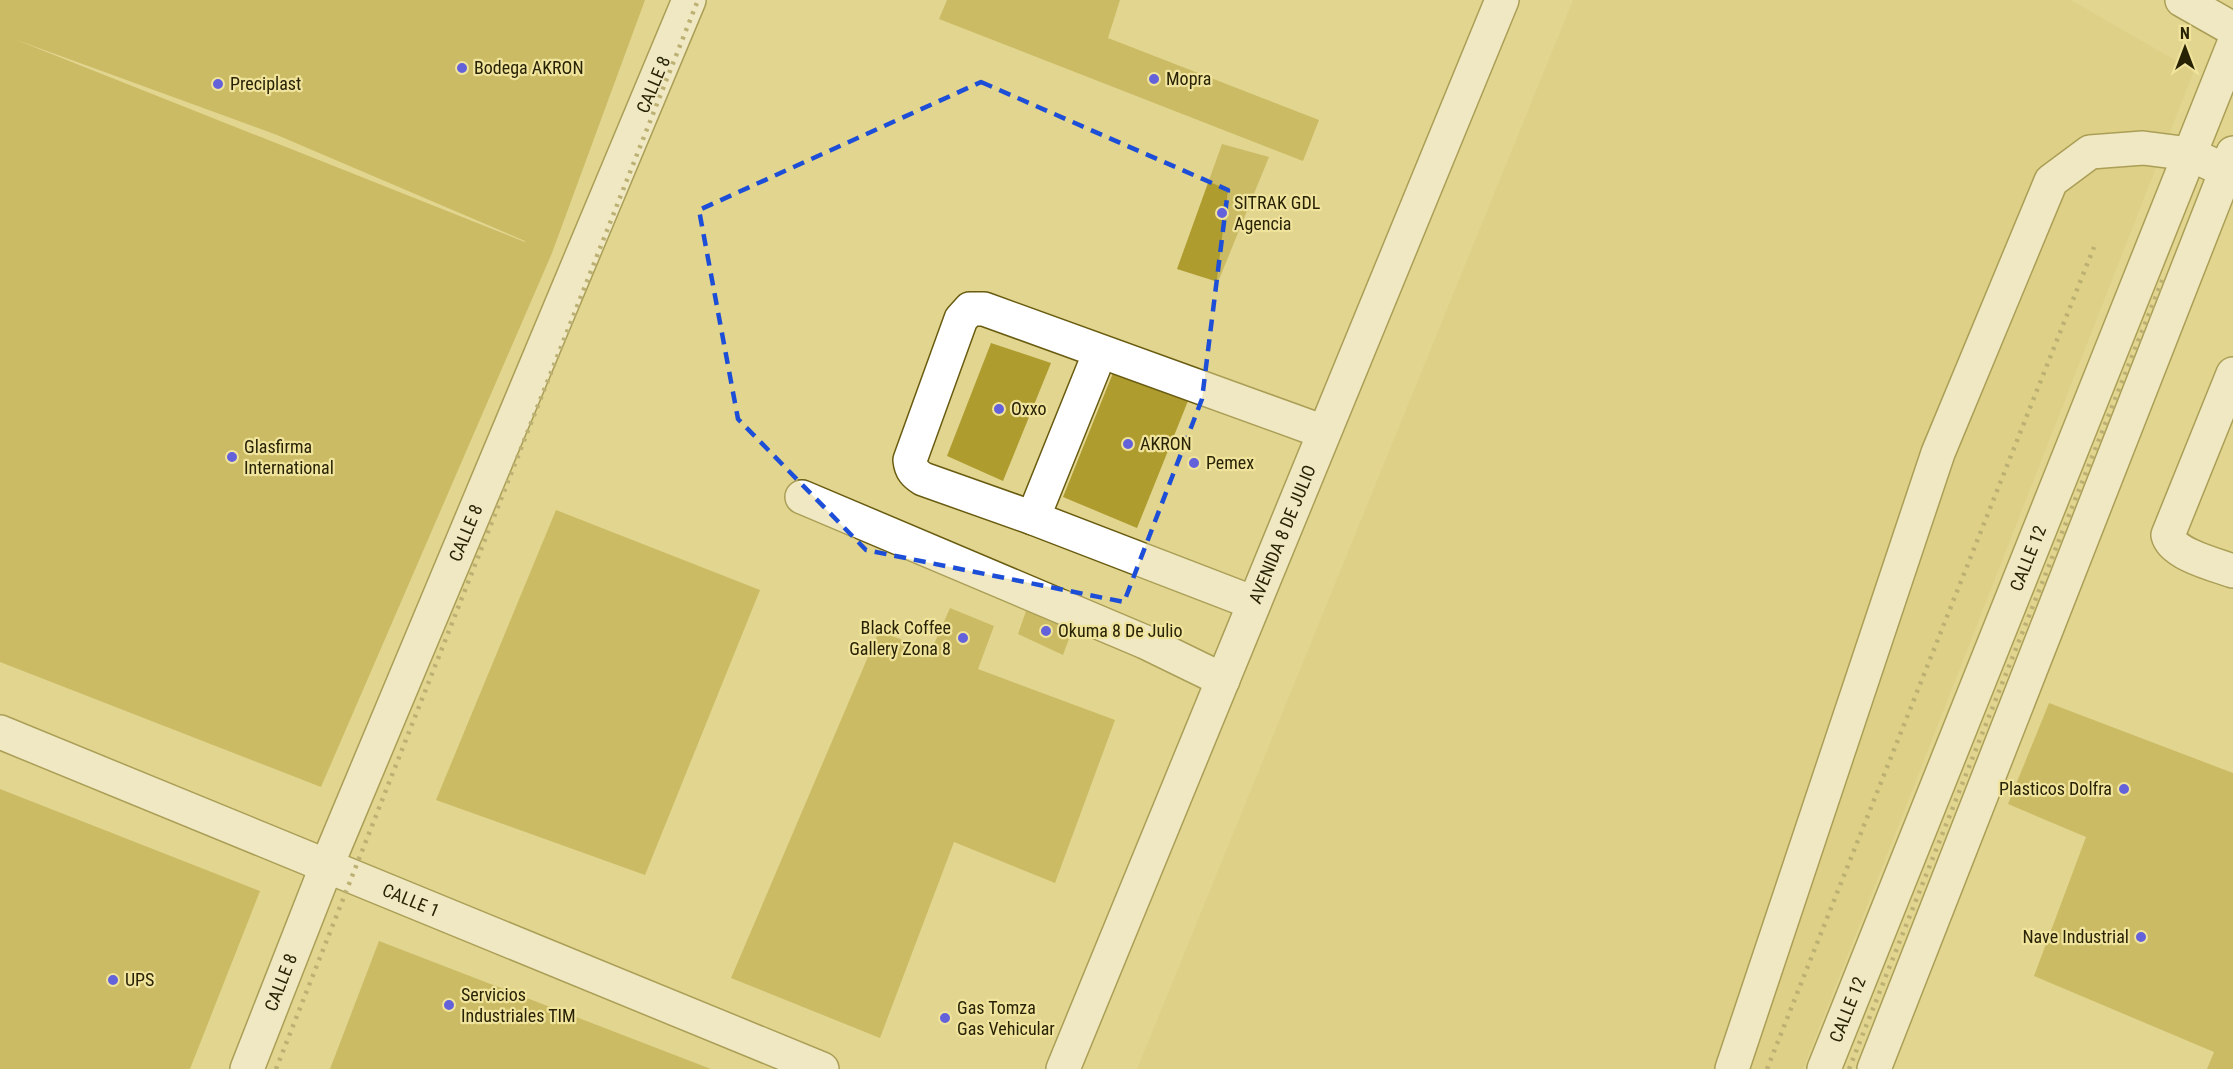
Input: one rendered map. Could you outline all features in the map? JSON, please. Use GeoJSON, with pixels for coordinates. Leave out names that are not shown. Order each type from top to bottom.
{"type":"FeatureCollection","features":[{"type":"Feature","properties":{"kind":"street","name":"CALLE 8"},"geometry":{"type":"LineString","coordinates":[[247,1069],[327,865],[689,0]]}},
{"type":"Feature","properties":{"kind":"street","name":"AVENIDA 8 DE JULIO"},"geometry":{"type":"LineString","coordinates":[[1063,1069],[1502,0]]}},
{"type":"Feature","properties":{"kind":"street"},"geometry":{"type":"LineString","coordinates":[[2182,0],[2233,29]]}},
{"type":"Feature","properties":{"kind":"street","name":"CALLE 12"},"geometry":{"type":"LineString","coordinates":[[1824,1069],[2190,154],[2224,95],[2233,46]]}},
{"type":"Feature","properties":{"kind":"street"},"geometry":{"type":"LineString","coordinates":[[1732,1069],[1938,453],[2052,181],[2090,152],[2143,148],[2230,162],[1874,1069]]}},
{"type":"Feature","properties":{"kind":"street"},"geometry":{"type":"LineString","coordinates":[[1254,603],[1033,518],[923,479],[911,468],[913,452],[960,319],[970,309],[977,308],[1324,432]]}},
{"type":"Feature","properties":{"kind":"street"},"geometry":{"type":"LineString","coordinates":[[1033,518],[1100,352]]}},
{"type":"Feature","properties":{"kind":"street"},"geometry":{"type":"LineString","coordinates":[[2230,390],[2168,535],[2169,540],[2177,549],[2233,571]]}},
{"type":"Feature","properties":{"kind":"street"},"geometry":{"type":"LineString","coordinates":[[802,497],[1145,642],[1223,680]]}},
{"type":"Feature","properties":{"kind":"street","name":"CALLE 1"},"geometry":{"type":"LineString","coordinates":[[0,732],[822,1069]]}},
{"type":"Feature","properties":{"kind":"highlighted area"},"geometry":{"type":"Polygon","coordinates":[[[981,82],[1228,190],[1202,399],[1124,602],[866,550],[738,419],[699,210],[981,82]]]}},
{"type":"Feature","properties":{"kind":"shaded area"},"geometry":{"type":"Polygon","coordinates":[[[1573,0],[2071,0],[2194,71],[1803,1069],[1137,1069],[1573,0]]]}},
{"type":"Feature","properties":{"kind":"building","name":"Glasfirma International"},"geometry":{"type":"Polygon","coordinates":[[[0,0],[645,0],[552,253],[321,787],[0,662],[0,0]],[[14,39],[525,242],[277,135],[14,39]]]}},
{"type":"Feature","properties":{"kind":"building","name":"Mopra"},"geometry":{"type":"Polygon","coordinates":[[[947,0],[1120,0],[1108,38],[1319,120],[1303,161],[939,19],[947,0]]]}},
{"type":"Feature","properties":{"kind":"building","name":"SITRAK GDL Agencia"},"geometry":{"type":"Polygon","coordinates":[[[1222,144],[1269,157],[1218,282],[1177,269],[1222,144]]]}},
{"type":"Feature","properties":{"kind":"building","name":"Oxxo"},"geometry":{"type":"Polygon","coordinates":[[[991,343],[1051,363],[1003,481],[947,456],[991,343]]]}},
{"type":"Feature","properties":{"kind":"building","name":"AKRON"},"geometry":{"type":"Polygon","coordinates":[[[1117,363],[1192,391],[1137,528],[1063,497],[1117,363]]]}},
{"type":"Feature","properties":{"kind":"building"},"geometry":{"type":"Polygon","coordinates":[[[556,510],[760,590],[645,875],[436,800],[556,510]]]}},
{"type":"Feature","properties":{"kind":"building"},"geometry":{"type":"Polygon","coordinates":[[[950,608],[994,626],[978,669],[1115,720],[1055,883],[954,842],[880,1038],[731,978],[879,631],[931,651],[950,608]]]}},
{"type":"Feature","properties":{"kind":"building","name":"Okuma 8 De Julio"},"geometry":{"type":"Polygon","coordinates":[[[1026,611],[1073,628],[1063,655],[1018,634],[1026,611]]]}},
{"type":"Feature","properties":{"kind":"building"},"geometry":{"type":"Polygon","coordinates":[[[2049,703],[2233,773],[2233,1069],[2207,1069],[2214,1052],[2034,976],[2086,837],[2008,804],[2049,703]]]}},
{"type":"Feature","properties":{"kind":"building","name":"UPS"},"geometry":{"type":"Polygon","coordinates":[[[0,789],[260,891],[190,1069],[0,1069],[0,789]]]}},
{"type":"Feature","properties":{"kind":"building","name":"Servicios Industriales TIM"},"geometry":{"type":"Polygon","coordinates":[[[379,941],[711,1069],[330,1069],[379,941]]]}},
{"type":"Feature","properties":{"kind":"railway"},"geometry":{"type":"LineString","coordinates":[[276,1069],[698,0]]}},
{"type":"Feature","properties":{"kind":"railway"},"geometry":{"type":"LineString","coordinates":[[1767,1069],[2094,247]]}},
{"type":"Feature","properties":{"kind":"railway"},"geometry":{"type":"LineString","coordinates":[[1849,1069],[2164,276]]}},
{"type":"Feature","properties":{"kind":"place","name":"Bodega AKRON"},"geometry":{"type":"Point","coordinates":[462,68]}},
{"type":"Feature","properties":{"kind":"place","name":"Mopra"},"geometry":{"type":"Point","coordinates":[1154,79]}},
{"type":"Feature","properties":{"kind":"place","name":"Preciplast"},"geometry":{"type":"Point","coordinates":[218,84]}},
{"type":"Feature","properties":{"kind":"place","name":"SITRAK GDL Agencia"},"geometry":{"type":"Point","coordinates":[1222,213]}},
{"type":"Feature","properties":{"kind":"place","name":"Oxxo"},"geometry":{"type":"Point","coordinates":[999,409]}},
{"type":"Feature","properties":{"kind":"place","name":"AKRON"},"geometry":{"type":"Point","coordinates":[1128,444]}},
{"type":"Feature","properties":{"kind":"place","name":"Glasfirma International"},"geometry":{"type":"Point","coordinates":[232,457]}},
{"type":"Feature","properties":{"kind":"place","name":"Pemex"},"geometry":{"type":"Point","coordinates":[1194,463]}},
{"type":"Feature","properties":{"kind":"place","name":"Okuma 8 De Julio"},"geometry":{"type":"Point","coordinates":[1046,631]}},
{"type":"Feature","properties":{"kind":"place","name":"Black Coffee Gallery Zona 8"},"geometry":{"type":"Point","coordinates":[963,638]}},
{"type":"Feature","properties":{"kind":"place","name":"Plasticos Dolfra"},"geometry":{"type":"Point","coordinates":[2124,789]}},
{"type":"Feature","properties":{"kind":"place","name":"Nave Industrial"},"geometry":{"type":"Point","coordinates":[2141,937]}},
{"type":"Feature","properties":{"kind":"place","name":"UPS"},"geometry":{"type":"Point","coordinates":[113,980]}},
{"type":"Feature","properties":{"kind":"place","name":"Servicios Industriales TIM"},"geometry":{"type":"Point","coordinates":[449,1005]}},
{"type":"Feature","properties":{"kind":"place","name":"Gas Tomza Gas Vehicular"},"geometry":{"type":"Point","coordinates":[945,1018]}}]}
